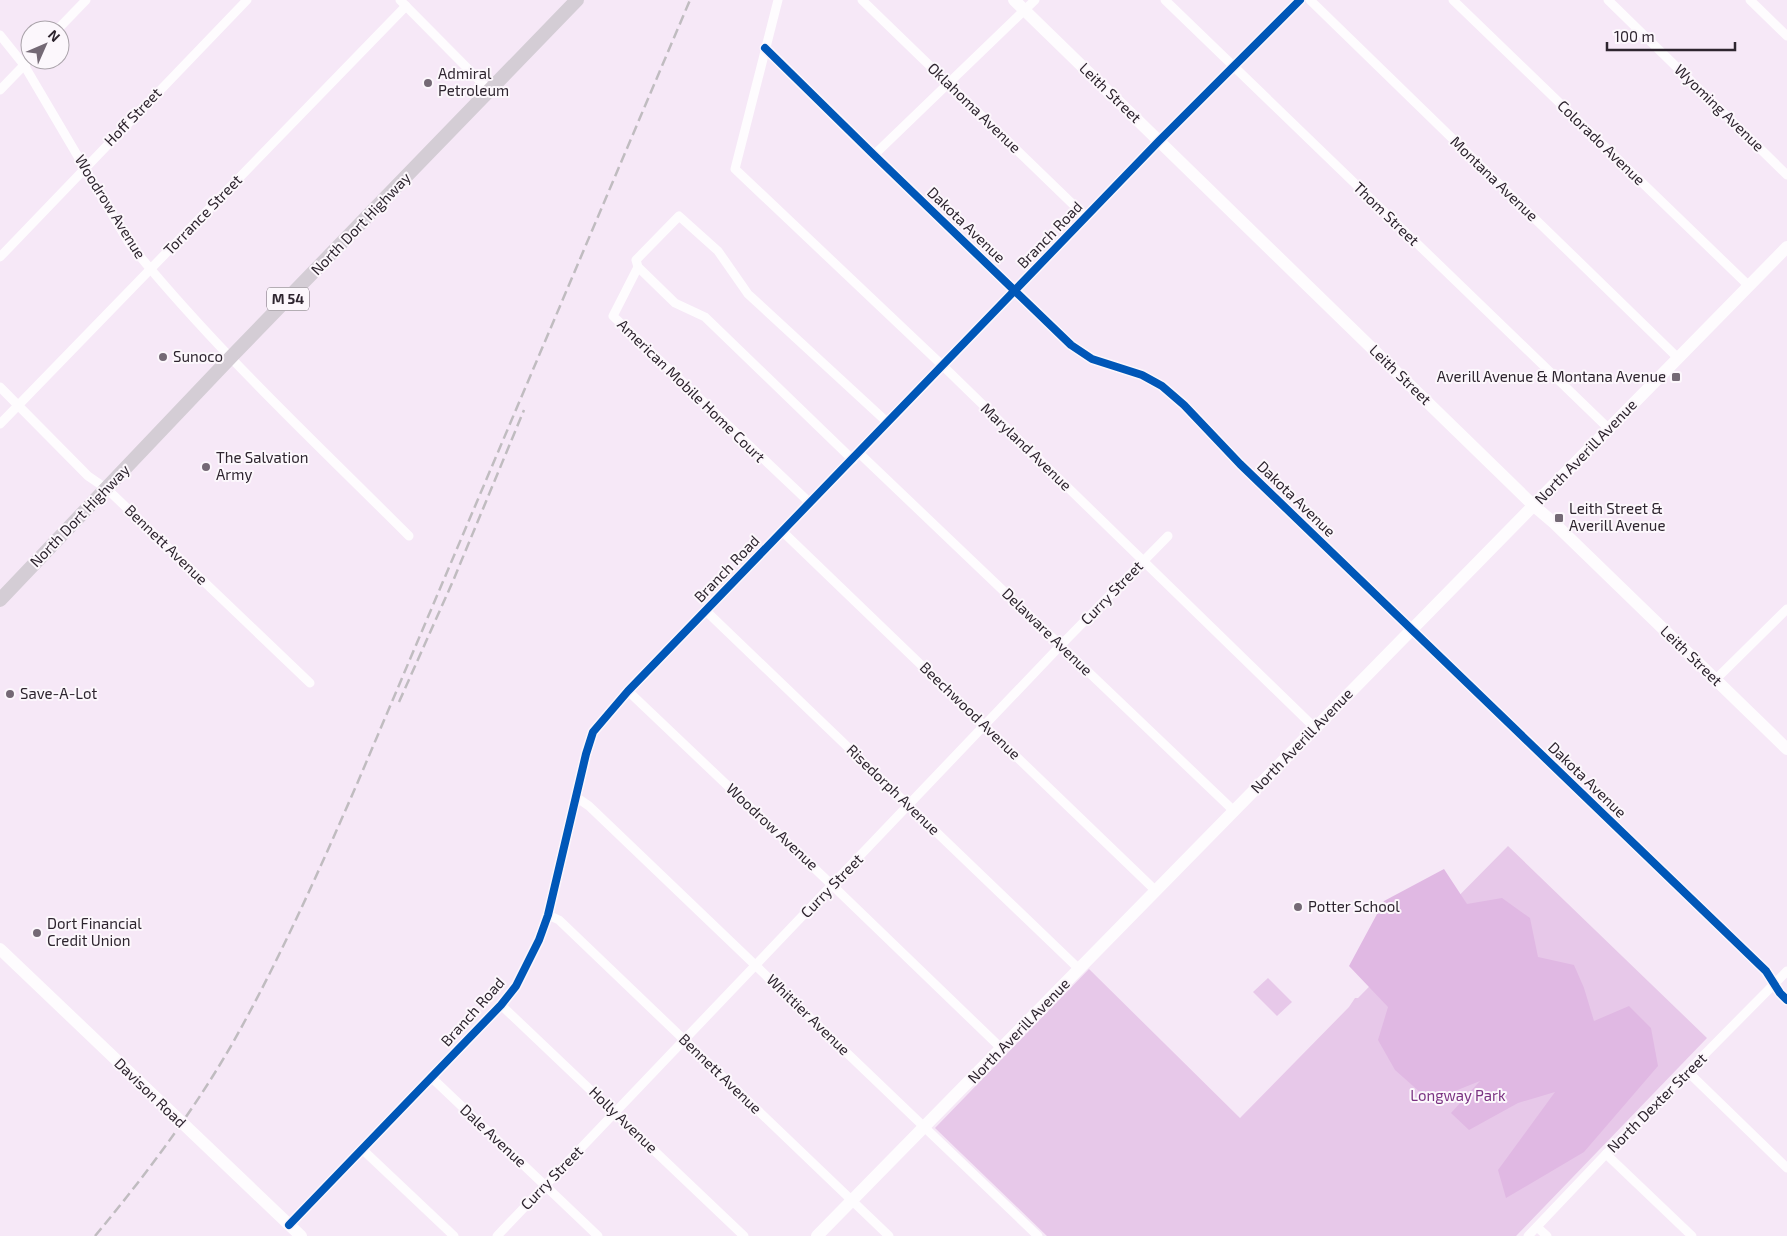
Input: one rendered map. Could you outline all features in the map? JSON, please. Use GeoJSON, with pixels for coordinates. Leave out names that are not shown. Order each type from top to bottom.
{"type":"FeatureCollection","features":[{"type":"Feature","properties":{"kind":"main road","name":"North Dort Highway"},"geometry":{"type":"LineString","coordinates":[[0,600],[490,91],[570,3]]}},
{"type":"Feature","properties":{"kind":"street"},"geometry":{"type":"LineString","coordinates":[[67,20],[86,0]]}},
{"type":"Feature","properties":{"kind":"street","name":"Hoff Street"},"geometry":{"type":"LineString","coordinates":[[0,257],[247,0]]}},
{"type":"Feature","properties":{"kind":"street"},"geometry":{"type":"LineString","coordinates":[[765,48],[778,0]]}},
{"type":"Feature","properties":{"kind":"street","name":"Oklahoma Avenue"},"geometry":{"type":"LineString","coordinates":[[862,0],[1086,217]]}},
{"type":"Feature","properties":{"kind":"street","name":"Leith Street"},"geometry":{"type":"LineString","coordinates":[[1014,0],[1534,506],[1554,523],[1787,749]]}},
{"type":"Feature","properties":{"kind":"street"},"geometry":{"type":"LineString","coordinates":[[874,155],[1035,0]]}},
{"type":"Feature","properties":{"kind":"street","name":"Thom Street"},"geometry":{"type":"LineString","coordinates":[[1165,0],[1608,428]]}},
{"type":"Feature","properties":{"kind":"street","name":"Branch Road"},"geometry":{"type":"LineString","coordinates":[[289,1225],[432,1078],[501,1005],[516,986],[539,940],[548,915],[593,732],[628,691],[1086,217],[1300,0]]}},
{"type":"Feature","properties":{"kind":"street","name":"Montana Avenue"},"geometry":{"type":"LineString","coordinates":[[1310,0],[1678,358]]}},
{"type":"Feature","properties":{"kind":"street","name":"Colorado Avenue"},"geometry":{"type":"LineString","coordinates":[[1453,0],[1749,286]]}},
{"type":"Feature","properties":{"kind":"street","name":"Wyoming Avenue"},"geometry":{"type":"LineString","coordinates":[[1608,0],[1787,175]]}},
{"type":"Feature","properties":{"kind":"street"},"geometry":{"type":"LineString","coordinates":[[1750,0],[1787,36]]}},
{"type":"Feature","properties":{"kind":"street"},"geometry":{"type":"LineString","coordinates":[[403,3],[490,91]]}},
{"type":"Feature","properties":{"kind":"street","name":"Torrance Street"},"geometry":{"type":"LineString","coordinates":[[0,424],[403,3]]}},
{"type":"Feature","properties":{"kind":"street","name":"Woodrow Avenue"},"geometry":{"type":"LineString","coordinates":[[0,34],[20,55]]}},
{"type":"Feature","properties":{"kind":"street","name":"Dakota Avenue"},"geometry":{"type":"LineString","coordinates":[[765,48],[1071,345],[1092,359],[1142,375],[1162,386],[1184,405],[1240,464],[1766,971],[1780,993],[1787,1000]]}},
{"type":"Feature","properties":{"kind":"street","name":"Maryland Avenue"},"geometry":{"type":"LineString","coordinates":[[765,48],[735,169],[943,366],[1315,728]]}},
{"type":"Feature","properties":{"kind":"street"},"geometry":{"type":"LineString","coordinates":[[0,90],[20,69]]}},
{"type":"Feature","properties":{"kind":"street","name":"Woodrow Avenue"},"geometry":{"type":"LineString","coordinates":[[31,70],[84,168],[129,243],[150,269],[231,358],[409,536]]}},
{"type":"Feature","properties":{"kind":"street","name":"American Mobile Home Court"},"geometry":{"type":"LineString","coordinates":[[810,504],[613,316],[638,267],[636,260],[679,216],[718,251],[748,294],[888,423]]}},
{"type":"Feature","properties":{"kind":"street","name":"North Averill Avenue"},"geometry":{"type":"LineString","coordinates":[[817,1236],[1787,246]]}},
{"type":"Feature","properties":{"kind":"street"},"geometry":{"type":"LineString","coordinates":[[638,267],[675,303],[705,317],[856,457]]}},
{"type":"Feature","properties":{"kind":"street","name":"Bennett Avenue"},"geometry":{"type":"LineString","coordinates":[[0,387],[88,476],[107,489],[310,682]]}},
{"type":"Feature","properties":{"kind":"street","name":"Delaware Avenue"},"geometry":{"type":"LineString","coordinates":[[856,457],[1061,645],[1234,811]]}},
{"type":"Feature","properties":{"kind":"street","name":"Beechwood Avenue"},"geometry":{"type":"LineString","coordinates":[[782,532],[1156,891]]}},
{"type":"Feature","properties":{"kind":"street","name":"Curry Street"},"geometry":{"type":"LineString","coordinates":[[497,1236],[1061,645],[1168,536]]}},
{"type":"Feature","properties":{"kind":"street"},"geometry":{"type":"LineString","coordinates":[[1715,680],[1787,609]]}},
{"type":"Feature","properties":{"kind":"street","name":"Risedorph Avenue"},"geometry":{"type":"LineString","coordinates":[[706,611],[1079,969]]}},
{"type":"Feature","properties":{"kind":"street","name":"Woodrow Avenue"},"geometry":{"type":"LineString","coordinates":[[628,691],[1001,1048]]}},
{"type":"Feature","properties":{"kind":"street","name":"Whittier Avenue"},"geometry":{"type":"LineString","coordinates":[[576,797],[589,806],[1038,1236]]}},
{"type":"Feature","properties":{"kind":"street","name":"Bennett Avenue"},"geometry":{"type":"LineString","coordinates":[[548,915],[559,920],[889,1236]]}},
{"type":"Feature","properties":{"kind":"street","name":"Davison Road"},"geometry":{"type":"LineString","coordinates":[[0,949],[301,1236]]}},
{"type":"Feature","properties":{"kind":"street","name":"North Dexter Street"},"geometry":{"type":"LineString","coordinates":[[1528,1236],[1606,1154],[1787,971]]}},
{"type":"Feature","properties":{"kind":"street","name":"Holly Avenue"},"geometry":{"type":"LineString","coordinates":[[501,1005],[744,1236]]}},
{"type":"Feature","properties":{"kind":"street"},"geometry":{"type":"LineString","coordinates":[[1688,1072],[1787,1168]]}},
{"type":"Feature","properties":{"kind":"street","name":"Dale Avenue"},"geometry":{"type":"LineString","coordinates":[[432,1078],[598,1236]]}},
{"type":"Feature","properties":{"kind":"street"},"geometry":{"type":"LineString","coordinates":[[363,1150],[454,1236]]}},
{"type":"Feature","properties":{"kind":"street"},"geometry":{"type":"LineString","coordinates":[[1606,1154],[1692,1236]]}},
{"type":"Feature","properties":{"kind":"street"},"geometry":{"type":"LineString","coordinates":[[1537,1227],[1547,1236]]}},
{"type":"Feature","properties":{"kind":"green space","name":"Longway Park"},"geometry":{"type":"Polygon","coordinates":[[[1508,846],[1707,1038],[1516,1236],[1047,1236],[935,1128],[1089,969],[1240,1118],[1349,1007],[1355,998],[1358,998],[1508,846]]]}},
{"type":"Feature","properties":{"kind":"green space"},"geometry":{"type":"Polygon","coordinates":[[[1268,978],[1292,1002],[1277,1016],[1253,992],[1268,978]]]}},
{"type":"Feature","properties":{"kind":"shaded area"},"geometry":{"type":"Polygon","coordinates":[[[1444,869],[1467,904],[1502,898],[1530,918],[1538,957],[1574,965],[1584,988],[1594,1021],[1629,1006],[1651,1028],[1658,1066],[1584,1152],[1506,1198],[1498,1170],[1555,1092],[1518,1103],[1469,1130],[1451,1113],[1480,1081],[1430,1101],[1395,1070],[1378,1040],[1388,1007],[1349,966],[1384,901],[1444,869]]]}},
{"type":"Feature","properties":{"kind":"railway"},"geometry":{"type":"LineString","coordinates":[[95,1236],[150,1167],[200,1096],[249,1014],[282,949],[357,784],[690,0]]}},
{"type":"Feature","properties":{"kind":"railway"},"geometry":{"type":"LineString","coordinates":[[399,702],[453,581],[524,410]]}},
{"type":"Feature","properties":{"kind":"cycle path"},"geometry":{"type":"LineString","coordinates":[[289,1225],[501,1005],[516,986],[539,940],[548,915],[586,754],[593,732],[628,691],[1159,141],[1300,0]]}},
{"type":"Feature","properties":{"kind":"cycle path"},"geometry":{"type":"LineString","coordinates":[[765,48],[1071,345],[1092,359],[1142,375],[1162,386],[1184,405],[1240,464],[1766,971],[1780,993],[1787,1000]]}},
{"type":"Feature","properties":{"kind":"place","name":"Admiral Petroleum"},"geometry":{"type":"Point","coordinates":[428,83]}},
{"type":"Feature","properties":{"kind":"place","name":"Sunoco"},"geometry":{"type":"Point","coordinates":[163,357]}},
{"type":"Feature","properties":{"kind":"place","name":"Averill Avenue & Montana Avenue"},"geometry":{"type":"Point","coordinates":[1676,377]}},
{"type":"Feature","properties":{"kind":"place","name":"The Salvation Army"},"geometry":{"type":"Point","coordinates":[206,467]}},
{"type":"Feature","properties":{"kind":"place","name":"Leith Street & Averill Avenue"},"geometry":{"type":"Point","coordinates":[1559,518]}},
{"type":"Feature","properties":{"kind":"place","name":"Save-A-Lot"},"geometry":{"type":"Point","coordinates":[10,694]}},
{"type":"Feature","properties":{"kind":"place","name":"Potter School"},"geometry":{"type":"Point","coordinates":[1298,907]}},
{"type":"Feature","properties":{"kind":"place","name":"Dort Financial Credit Union"},"geometry":{"type":"Point","coordinates":[37,933]}}]}
